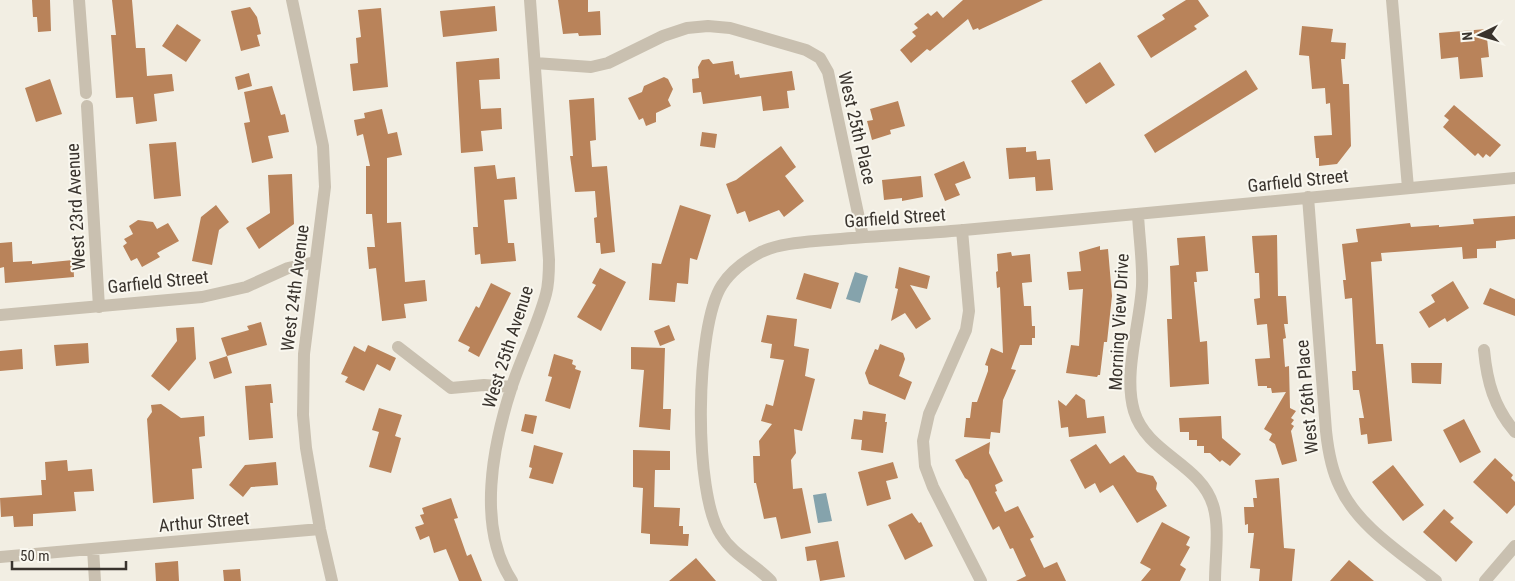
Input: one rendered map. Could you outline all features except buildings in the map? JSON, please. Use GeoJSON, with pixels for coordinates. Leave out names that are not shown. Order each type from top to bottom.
{"type":"FeatureCollection","features":[{"type":"Feature","properties":{"kind":"street"},"geometry":{"type":"LineString","coordinates":[[79,0],[86,93]]}},
{"type":"Feature","properties":{"kind":"street","name":"West 24th Avenue"},"geometry":{"type":"LineString","coordinates":[[292,0],[323,146],[325,187],[304,354],[303,415],[306,448],[320,529],[332,581]]}},
{"type":"Feature","properties":{"kind":"street","name":"West 25th Avenue"},"geometry":{"type":"LineString","coordinates":[[512,581],[494,540],[491,499],[499,440],[512,387],[546,294],[549,260],[530,0]]}},
{"type":"Feature","properties":{"kind":"street"},"geometry":{"type":"LineString","coordinates":[[1392,0],[1408,188]]}},
{"type":"Feature","properties":{"kind":"street","name":"West 25th Place"},"geometry":{"type":"LineString","coordinates":[[535,63],[590,67],[608,64],[663,36],[687,28],[708,26],[730,28],[806,50],[820,58],[828,72],[863,237]]}},
{"type":"Feature","properties":{"kind":"street","name":"West 23rd Avenue"},"geometry":{"type":"LineString","coordinates":[[87,106],[99,306]]}},
{"type":"Feature","properties":{"kind":"street","name":"Garfield Street"},"geometry":{"type":"LineString","coordinates":[[771,581],[763,573],[738,556],[720,535],[708,507],[700,432],[702,388],[710,313],[722,285],[740,265],[764,251],[798,243],[962,230],[1515,178]]}},
{"type":"Feature","properties":{"kind":"street","name":"West 26th Place"},"geometry":{"type":"LineString","coordinates":[[1308,198],[1326,431],[1330,460],[1340,488],[1356,513],[1436,581]]}},
{"type":"Feature","properties":{"kind":"street","name":"Morning View Drive"},"geometry":{"type":"LineString","coordinates":[[1138,214],[1142,285],[1130,383],[1134,410],[1144,433],[1158,448],[1182,465],[1202,483],[1213,506],[1215,581]]}},
{"type":"Feature","properties":{"kind":"street"},"geometry":{"type":"LineString","coordinates":[[962,230],[969,311],[966,330],[929,414],[923,442],[925,466],[933,487],[982,581]]}},
{"type":"Feature","properties":{"kind":"street","name":"Garfield Street"},"geometry":{"type":"LineString","coordinates":[[0,316],[202,297],[246,287],[288,268],[315,262]]}},
{"type":"Feature","properties":{"kind":"street"},"geometry":{"type":"LineString","coordinates":[[398,347],[451,388],[484,385],[512,387]]}},
{"type":"Feature","properties":{"kind":"street"},"geometry":{"type":"LineString","coordinates":[[1484,350],[1488,386],[1500,412],[1515,432]]}},
{"type":"Feature","properties":{"kind":"street","name":"Arthur Street"},"geometry":{"type":"LineString","coordinates":[[0,557],[320,529]]}},
{"type":"Feature","properties":{"kind":"street"},"geometry":{"type":"LineString","coordinates":[[1486,581],[1515,546]]}},
{"type":"Feature","properties":{"kind":"street"},"geometry":{"type":"LineString","coordinates":[[93,549],[95,581]]}},
{"type":"Feature","properties":{"kind":"water"},"geometry":{"type":"Polygon","coordinates":[[[855,272],[868,276],[860,303],[846,299],[855,272]]]}},
{"type":"Feature","properties":{"kind":"water"},"geometry":{"type":"Polygon","coordinates":[[[826,493],[832,521],[818,523],[813,495],[826,493]]]}}]}
